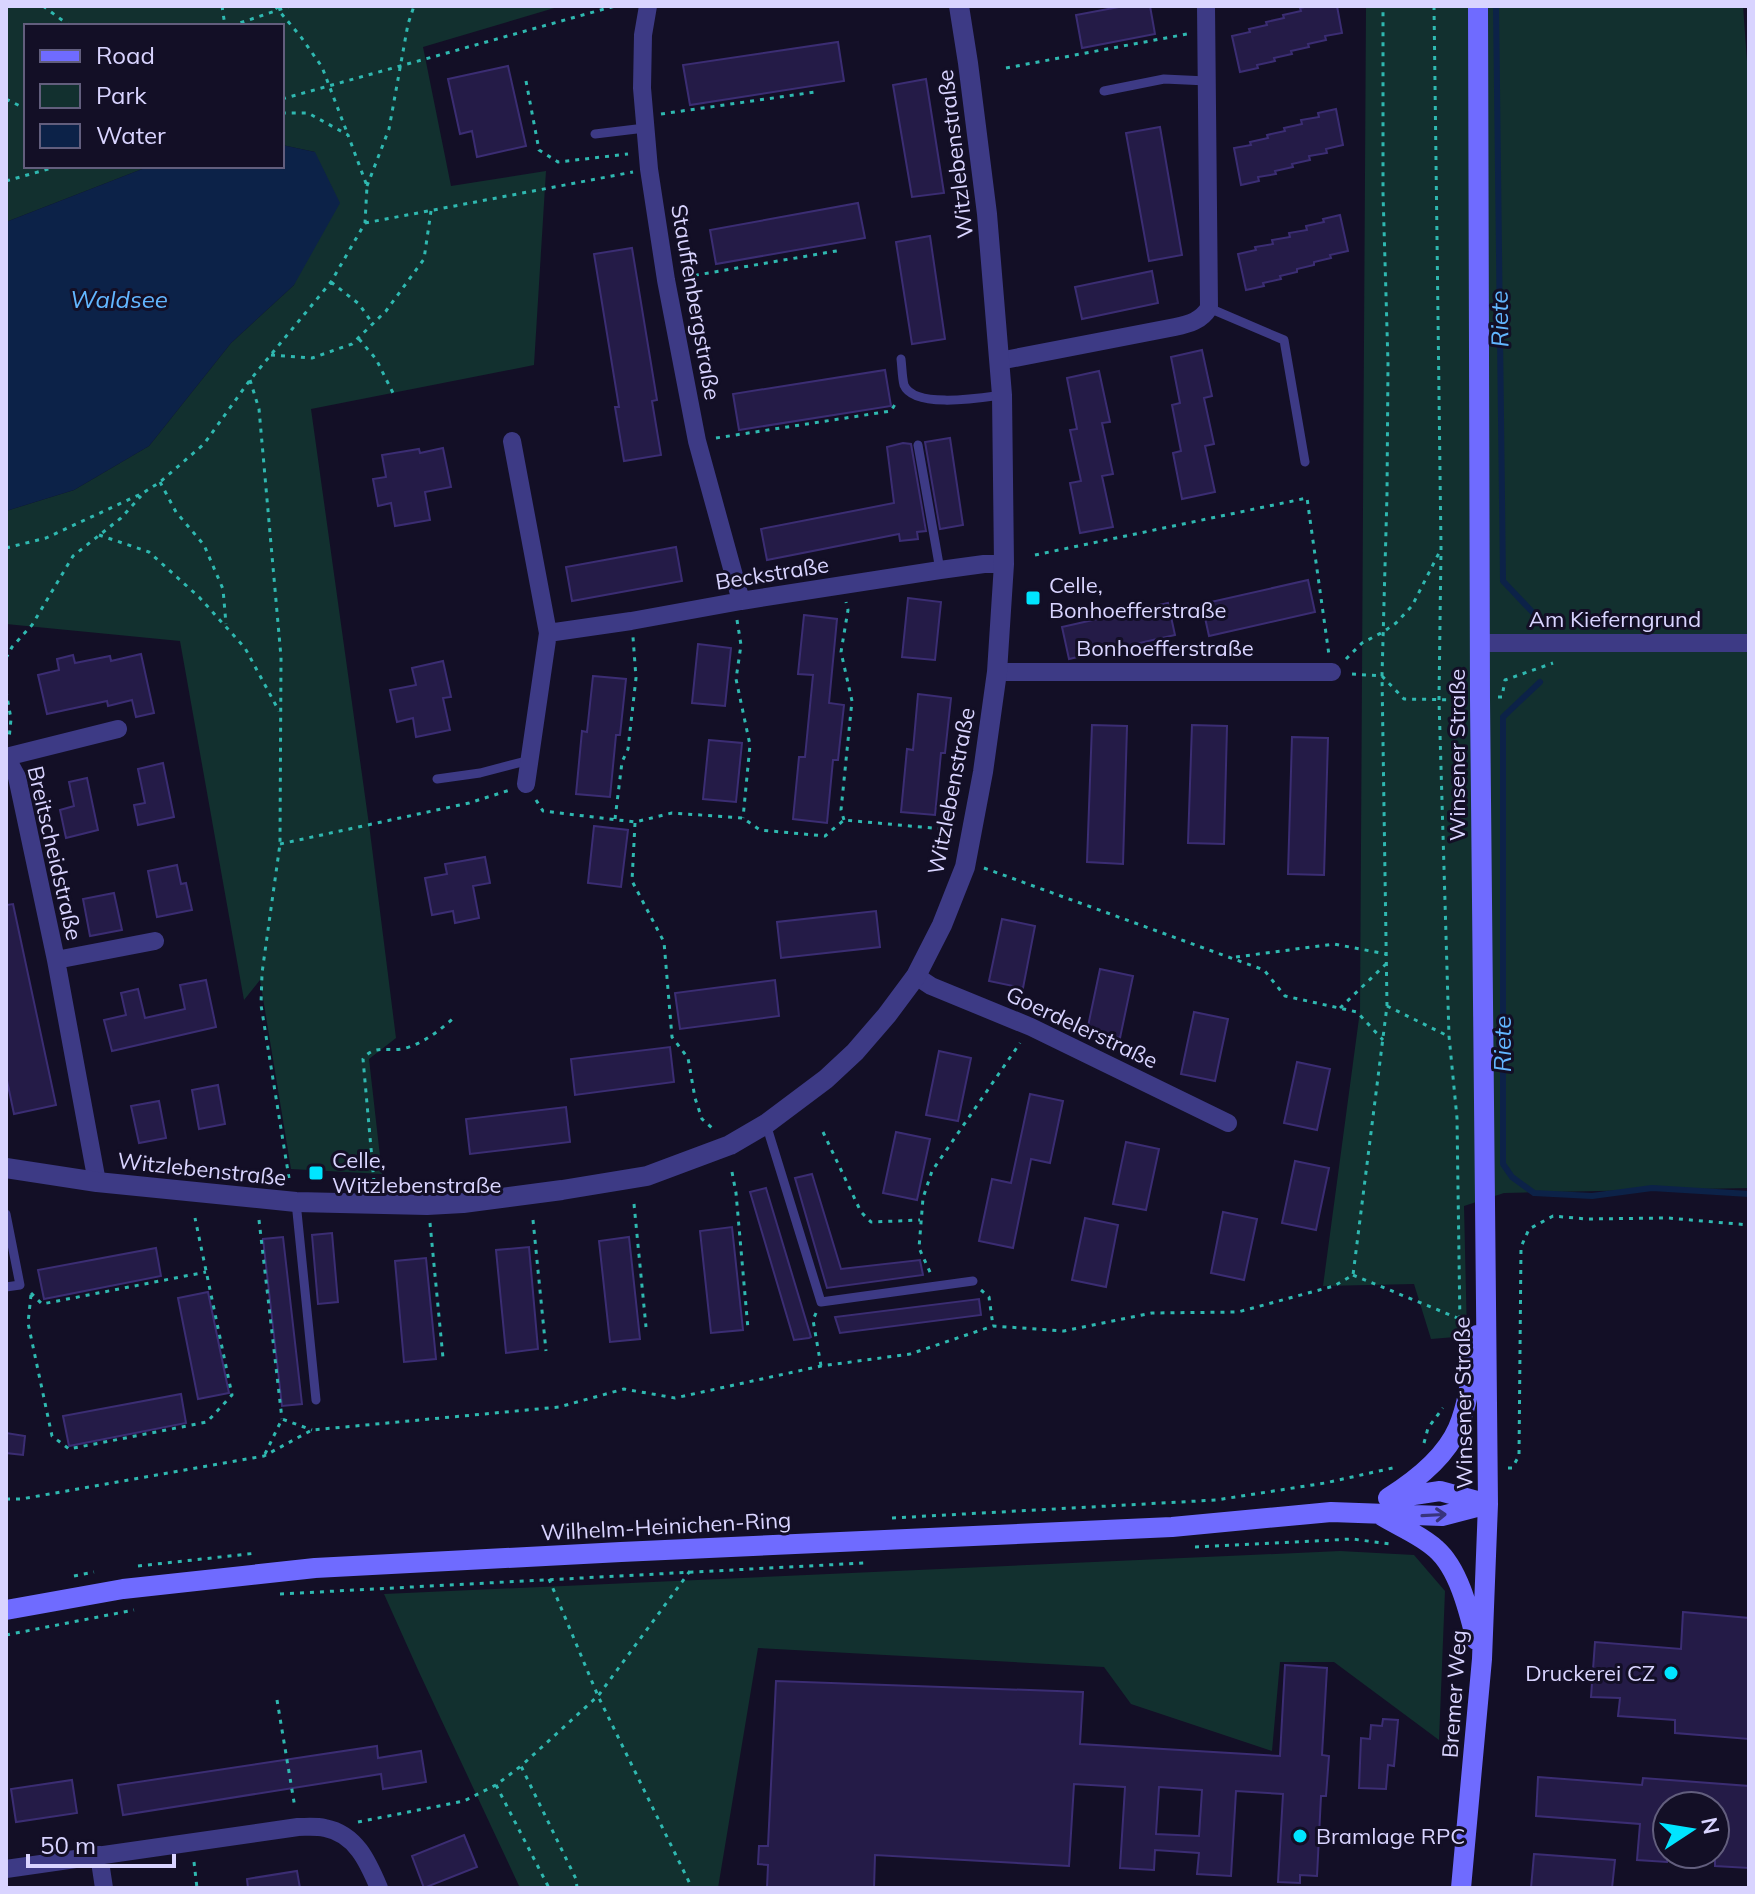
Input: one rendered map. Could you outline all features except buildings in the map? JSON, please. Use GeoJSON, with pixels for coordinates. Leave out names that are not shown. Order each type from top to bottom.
{"type":"FeatureCollection","features":[{"type":"Feature","properties":{"kind":"main road","name":"Winsener Straße"},"geometry":{"type":"LineString","coordinates":[[1478,6],[1480,699],[1488,1504]]}},
{"type":"Feature","properties":{"kind":"main road"},"geometry":{"type":"LineString","coordinates":[[1482,1659],[1467,1604],[1440,1552],[1383,1506],[1441,1455],[1457,1430],[1466,1404],[1486,1284]]}},
{"type":"Feature","properties":{"kind":"main road","name":"Wilhelm-Heinichen-Ring"},"geometry":{"type":"LineString","coordinates":[[6,1610],[123,1589],[315,1568],[1172,1527],[1383,1506],[1442,1516],[1488,1504]]}},
{"type":"Feature","properties":{"kind":"main road","name":"Bremer Weg"},"geometry":{"type":"LineString","coordinates":[[1461,1888],[1482,1659],[1488,1504]]}},
{"type":"Feature","properties":{"kind":"street","name":"Stauffenbergstraße"},"geometry":{"type":"LineString","coordinates":[[648,6],[643,35],[642,88],[648,160],[666,280],[697,441],[737,602]]}},
{"type":"Feature","properties":{"kind":"street","name":"Witzlebenstraße"},"geometry":{"type":"LineString","coordinates":[[6,1168],[97,1182],[296,1202],[427,1205],[463,1203],[632,1179],[730,1145],[766,1124],[826,1079],[887,1015],[916,976],[942,925],[965,867],[997,672],[1004,564],[1002,395],[987,214],[959,6]]}},
{"type":"Feature","properties":{"kind":"street"},"geometry":{"type":"LineString","coordinates":[[999,361],[1175,327],[1204,317],[1209,308],[1206,6]]}},
{"type":"Feature","properties":{"kind":"street"},"geometry":{"type":"LineString","coordinates":[[512,441],[548,633],[526,784]]}},
{"type":"Feature","properties":{"kind":"street","name":"Beckstraße"},"geometry":{"type":"LineString","coordinates":[[548,633],[940,570],[1004,564]]}},
{"type":"Feature","properties":{"kind":"street","name":"Am Kieferngrund"},"geometry":{"type":"LineString","coordinates":[[1480,643],[1749,643]]}},
{"type":"Feature","properties":{"kind":"street","name":"Bonhoefferstraße"},"geometry":{"type":"LineString","coordinates":[[997,672],[1332,672]]}},
{"type":"Feature","properties":{"kind":"street","name":"Breitscheidstraße"},"geometry":{"type":"LineString","coordinates":[[97,1182],[56,960],[17,777],[6,757],[118,729]]}},
{"type":"Feature","properties":{"kind":"street","name":"Breitscheidstraße"},"geometry":{"type":"LineString","coordinates":[[56,960],[155,941]]}},
{"type":"Feature","properties":{"kind":"street","name":"Goerdelerstraße"},"geometry":{"type":"LineString","coordinates":[[916,976],[931,986],[1031,1027],[1228,1123]]}},
{"type":"Feature","properties":{"kind":"street"},"geometry":{"type":"LineString","coordinates":[[6,1869],[298,1827],[325,1828],[347,1838],[366,1857],[379,1888]]}},
{"type":"Feature","properties":{"kind":"street"},"geometry":{"type":"LineString","coordinates":[[99,1855],[104,1888]]}},
{"type":"Feature","properties":{"kind":"lane"},"geometry":{"type":"LineString","coordinates":[[1104,91],[1164,79],[1207,81]]}},
{"type":"Feature","properties":{"kind":"lane"},"geometry":{"type":"LineString","coordinates":[[595,134],[645,122]]}},
{"type":"Feature","properties":{"kind":"lane"},"geometry":{"type":"LineString","coordinates":[[1209,308],[1284,340],[1305,462]]}},
{"type":"Feature","properties":{"kind":"lane"},"geometry":{"type":"LineString","coordinates":[[901,359],[905,387],[915,396],[928,400],[1002,395]]}},
{"type":"Feature","properties":{"kind":"lane"},"geometry":{"type":"LineString","coordinates":[[918,445],[940,570]]}},
{"type":"Feature","properties":{"kind":"lane"},"geometry":{"type":"LineString","coordinates":[[437,779],[480,773],[530,760]]}},
{"type":"Feature","properties":{"kind":"lane"},"geometry":{"type":"LineString","coordinates":[[766,1124],[821,1302],[973,1281]]}},
{"type":"Feature","properties":{"kind":"lane"},"geometry":{"type":"LineString","coordinates":[[296,1202],[316,1400]]}},
{"type":"Feature","properties":{"kind":"lane"},"geometry":{"type":"LineString","coordinates":[[6,1214],[20,1285],[6,1287]]}},
{"type":"Feature","properties":{"kind":"path"},"geometry":{"type":"LineString","coordinates":[[43,6],[67,24]]}},
{"type":"Feature","properties":{"kind":"path"},"geometry":{"type":"LineString","coordinates":[[236,24],[276,8],[290,6]]}},
{"type":"Feature","properties":{"kind":"path"},"geometry":{"type":"LineString","coordinates":[[6,548],[46,538],[160,482],[204,444],[250,380],[331,282],[365,223],[367,186],[389,129],[414,6]]}},
{"type":"Feature","properties":{"kind":"path"},"geometry":{"type":"LineString","coordinates":[[284,98],[615,6]]}},
{"type":"Feature","properties":{"kind":"path"},"geometry":{"type":"LineString","coordinates":[[1353,1275],[1387,1006],[1382,676],[1388,363],[1383,193],[1383,6]]}},
{"type":"Feature","properties":{"kind":"path"},"geometry":{"type":"LineString","coordinates":[[1434,6],[1441,549],[1439,700],[1449,1036],[1457,1118],[1461,1330]]}},
{"type":"Feature","properties":{"kind":"path"},"geometry":{"type":"LineString","coordinates":[[276,8],[322,67],[367,186]]}},
{"type":"Feature","properties":{"kind":"path"},"geometry":{"type":"LineString","coordinates":[[1006,68],[1207,30]]}},
{"type":"Feature","properties":{"kind":"path"},"geometry":{"type":"LineString","coordinates":[[526,81],[539,150],[558,162],[648,160]]}},
{"type":"Feature","properties":{"kind":"path"},"geometry":{"type":"LineString","coordinates":[[645,122],[815,92]]}},
{"type":"Feature","properties":{"kind":"path"},"geometry":{"type":"LineString","coordinates":[[6,99],[24,108]]}},
{"type":"Feature","properties":{"kind":"path"},"geometry":{"type":"LineString","coordinates":[[284,113],[308,113],[348,135]]}},
{"type":"Feature","properties":{"kind":"path"},"geometry":{"type":"LineString","coordinates":[[365,223],[431,211],[648,160]]}},
{"type":"Feature","properties":{"kind":"path"},"geometry":{"type":"LineString","coordinates":[[6,181],[52,168]]}},
{"type":"Feature","properties":{"kind":"path"},"geometry":{"type":"LineString","coordinates":[[271,355],[312,358],[352,344],[386,311],[424,259],[431,211]]}},
{"type":"Feature","properties":{"kind":"path"},"geometry":{"type":"LineString","coordinates":[[666,280],[842,250]]}},
{"type":"Feature","properties":{"kind":"path"},"geometry":{"type":"LineString","coordinates":[[331,282],[359,304],[373,324]]}},
{"type":"Feature","properties":{"kind":"path"},"geometry":{"type":"LineString","coordinates":[[358,338],[376,359],[393,393]]}},
{"type":"Feature","properties":{"kind":"path"},"geometry":{"type":"LineString","coordinates":[[250,380],[259,409],[281,657],[280,844],[262,973],[261,1005],[289,1178]]}},
{"type":"Feature","properties":{"kind":"path"},"geometry":{"type":"LineString","coordinates":[[697,441],[891,411],[902,392]]}},
{"type":"Feature","properties":{"kind":"path"},"geometry":{"type":"LineString","coordinates":[[160,482],[176,512],[204,545],[223,589],[226,627]]}},
{"type":"Feature","properties":{"kind":"path"},"geometry":{"type":"LineString","coordinates":[[6,658],[32,625],[73,556],[121,518],[143,493]]}},
{"type":"Feature","properties":{"kind":"path"},"geometry":{"type":"LineString","coordinates":[[1035,555],[1307,498],[1332,672]]}},
{"type":"Feature","properties":{"kind":"path"},"geometry":{"type":"LineString","coordinates":[[99,535],[149,552],[199,597],[245,648],[280,713]]}},
{"type":"Feature","properties":{"kind":"path"},"geometry":{"type":"LineString","coordinates":[[1332,672],[1362,643],[1396,623],[1412,606],[1441,549]]}},
{"type":"Feature","properties":{"kind":"path"},"geometry":{"type":"LineString","coordinates":[[843,586],[848,610],[841,652],[852,701],[841,810],[844,820]]}},
{"type":"Feature","properties":{"kind":"path"},"geometry":{"type":"LineString","coordinates":[[737,602],[741,645],[736,679],[750,745],[743,818]]}},
{"type":"Feature","properties":{"kind":"path"},"geometry":{"type":"LineString","coordinates":[[615,819],[622,762],[628,749],[636,678],[631,621]]}},
{"type":"Feature","properties":{"kind":"path"},"geometry":{"type":"LineString","coordinates":[[1332,672],[1382,676],[1404,699],[1480,699],[1502,697],[1505,680],[1553,663]]}},
{"type":"Feature","properties":{"kind":"path"},"geometry":{"type":"LineString","coordinates":[[6,691],[11,719],[6,757]]}},
{"type":"Feature","properties":{"kind":"path"},"geometry":{"type":"LineString","coordinates":[[280,844],[469,803],[526,784],[543,811],[635,822],[672,813],[743,818],[760,830],[825,836],[844,820],[957,830]]}},
{"type":"Feature","properties":{"kind":"path"},"geometry":{"type":"LineString","coordinates":[[635,822],[632,881],[664,942],[672,1037],[688,1058],[702,1119],[712,1128]]}},
{"type":"Feature","properties":{"kind":"path"},"geometry":{"type":"LineString","coordinates":[[984,868],[1264,970],[1285,996],[1357,1012],[1383,1040]]}},
{"type":"Feature","properties":{"kind":"path"},"geometry":{"type":"LineString","coordinates":[[1232,958],[1334,944],[1386,954]]}},
{"type":"Feature","properties":{"kind":"path"},"geometry":{"type":"LineString","coordinates":[[1340,1008],[1386,964]]}},
{"type":"Feature","properties":{"kind":"path"},"geometry":{"type":"LineString","coordinates":[[1387,1006],[1449,1036]]}},
{"type":"Feature","properties":{"kind":"path"},"geometry":{"type":"LineString","coordinates":[[374,1182],[363,1059],[379,1048],[390,1051],[405,1049],[430,1037],[456,1016]]}},
{"type":"Feature","properties":{"kind":"path"},"geometry":{"type":"LineString","coordinates":[[937,1286],[919,1248],[923,1198],[932,1171],[1031,1027]]}},
{"type":"Feature","properties":{"kind":"path"},"geometry":{"type":"LineString","coordinates":[[823,1132],[861,1212],[871,1222],[921,1220]]}},
{"type":"Feature","properties":{"kind":"path"},"geometry":{"type":"LineString","coordinates":[[732,1172],[748,1329]]}},
{"type":"Feature","properties":{"kind":"path"},"geometry":{"type":"LineString","coordinates":[[634,1204],[646,1327]]}},
{"type":"Feature","properties":{"kind":"path"},"geometry":{"type":"LineString","coordinates":[[258,1216],[282,1419],[264,1456]]}},
{"type":"Feature","properties":{"kind":"path"},"geometry":{"type":"LineString","coordinates":[[1488,1468],[1512,1468],[1519,1456],[1521,1247],[1529,1229],[1553,1216],[1587,1219],[1668,1218],[1749,1225]]}},
{"type":"Feature","properties":{"kind":"path"},"geometry":{"type":"LineString","coordinates":[[195,1218],[232,1395],[207,1422],[69,1449],[52,1436],[28,1323],[31,1293],[42,1304],[206,1272]]}},
{"type":"Feature","properties":{"kind":"path"},"geometry":{"type":"LineString","coordinates":[[533,1220],[546,1351]]}},
{"type":"Feature","properties":{"kind":"path"},"geometry":{"type":"LineString","coordinates":[[430,1223],[443,1358]]}},
{"type":"Feature","properties":{"kind":"path"},"geometry":{"type":"LineString","coordinates":[[1353,1275],[1460,1319]]}},
{"type":"Feature","properties":{"kind":"path"},"geometry":{"type":"LineString","coordinates":[[6,1499],[21,1499],[264,1456],[312,1430],[559,1407],[624,1389],[675,1398],[821,1366],[910,1354],[993,1326],[1064,1331],[1152,1313],[1238,1312],[1334,1286],[1353,1275]]}},
{"type":"Feature","properties":{"kind":"path"},"geometry":{"type":"LineString","coordinates":[[973,1281],[989,1297],[993,1326]]}},
{"type":"Feature","properties":{"kind":"path"},"geometry":{"type":"LineString","coordinates":[[821,1302],[813,1320],[821,1366]]}},
{"type":"Feature","properties":{"kind":"path"},"geometry":{"type":"LineString","coordinates":[[1422,1451],[1428,1428],[1450,1399]]}},
{"type":"Feature","properties":{"kind":"path"},"geometry":{"type":"LineString","coordinates":[[282,1419],[312,1430]]}},
{"type":"Feature","properties":{"kind":"path"},"geometry":{"type":"LineString","coordinates":[[1195,1547],[1352,1539],[1400,1545]]}},
{"type":"Feature","properties":{"kind":"path"},"geometry":{"type":"LineString","coordinates":[[275,1594],[863,1563]]}},
{"type":"Feature","properties":{"kind":"path"},"geometry":{"type":"LineString","coordinates":[[325,1828],[464,1801],[496,1785],[598,1696],[690,1571]]}},
{"type":"Feature","properties":{"kind":"path"},"geometry":{"type":"LineString","coordinates":[[549,1578],[598,1696],[692,1888]]}},
{"type":"Feature","properties":{"kind":"path"},"geometry":{"type":"LineString","coordinates":[[6,1635],[139,1608]]}},
{"type":"Feature","properties":{"kind":"path"},"geometry":{"type":"LineString","coordinates":[[277,1700],[298,1827]]}},
{"type":"Feature","properties":{"kind":"path"},"geometry":{"type":"LineString","coordinates":[[521,1766],[576,1879],[577,1888]]}},
{"type":"Feature","properties":{"kind":"path"},"geometry":{"type":"LineString","coordinates":[[496,1785],[549,1888]]}},
{"type":"Feature","properties":{"kind":"path"},"geometry":{"type":"LineString","coordinates":[[191,1842],[197,1888]]}},
{"type":"Feature","properties":{"kind":"green space"},"geometry":{"type":"Polygon","coordinates":[[[6,6],[561,6],[423,47],[451,186],[546,171],[534,365],[311,409],[396,1038],[369,1059],[382,1174],[291,1169],[260,980],[244,1000],[180,641],[6,624],[6,511],[74,490],[149,446],[231,343],[294,285],[315,152],[284,145],[284,24],[24,24],[24,168],[145,168],[6,222],[6,6]]]}},
{"type":"Feature","properties":{"kind":"green space"},"geometry":{"type":"Polygon","coordinates":[[[1366,6],[1743,6],[1749,89],[1749,1188],[1504,1193],[1464,1206],[1467,1336],[1431,1339],[1414,1284],[1323,1286],[1360,1011],[1366,6]]]}},
{"type":"Feature","properties":{"kind":"green space"},"geometry":{"type":"Polygon","coordinates":[[[1340,1551],[1414,1555],[1445,1591],[1439,1740],[1334,1662],[1280,1662],[1272,1751],[1131,1704],[1104,1667],[758,1648],[718,1888],[520,1888],[384,1594],[1340,1551]]]}},
{"type":"Feature","properties":{"kind":"water","name":"Waldsee"},"geometry":{"type":"Polygon","coordinates":[[[284,145],[315,152],[340,203],[294,285],[231,343],[149,446],[74,490],[6,511],[6,222],[145,168],[284,168],[284,145]]]}},
{"type":"Feature","properties":{"kind":"waterway","name":"Riete"},"geometry":{"type":"LineString","coordinates":[[1496,6],[1503,581],[1538,618]]}},
{"type":"Feature","properties":{"kind":"waterway","name":"Riete"},"geometry":{"type":"LineString","coordinates":[[1540,682],[1503,717],[1503,1164],[1512,1177],[1534,1193],[1592,1196],[1652,1188],[1749,1194]]}},
{"type":"Feature","properties":{"kind":"place","name":"Celle, Bonhoefferstraße"},"geometry":{"type":"Point","coordinates":[1033,598]}},
{"type":"Feature","properties":{"kind":"place","name":"Celle, Witzlebenstraße"},"geometry":{"type":"Point","coordinates":[316,1173]}},
{"type":"Feature","properties":{"kind":"place","name":"Druckerei CZ"},"geometry":{"type":"Point","coordinates":[1671,1673]}},
{"type":"Feature","properties":{"kind":"place","name":"Bramlage RPC"},"geometry":{"type":"Point","coordinates":[1300,1836]}}]}
